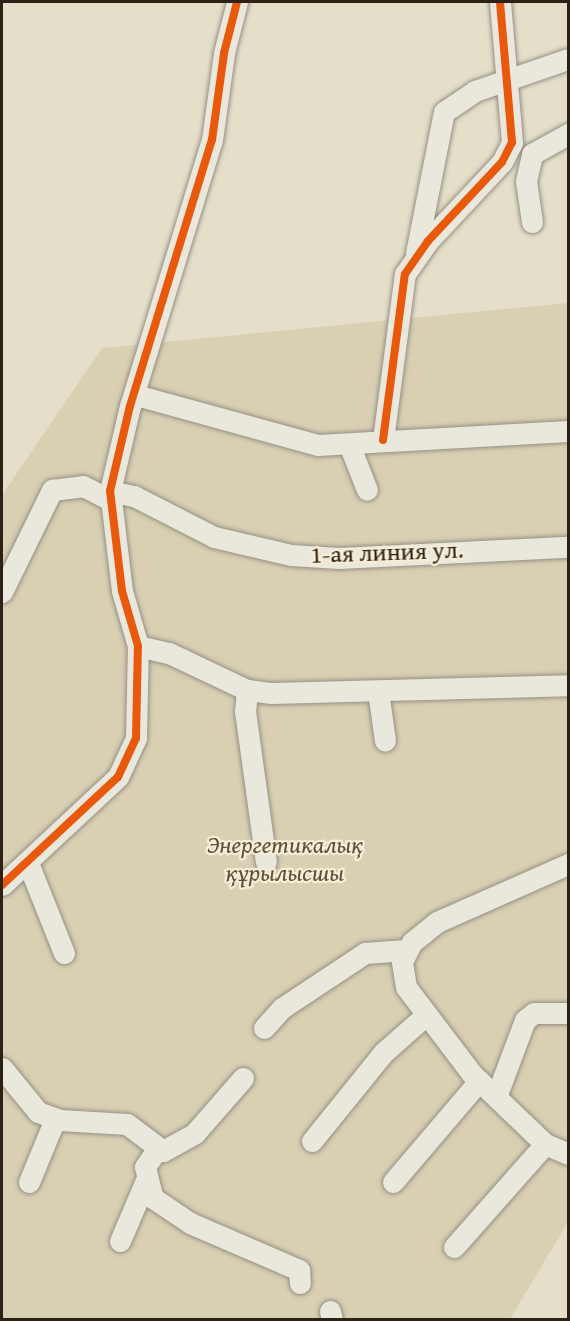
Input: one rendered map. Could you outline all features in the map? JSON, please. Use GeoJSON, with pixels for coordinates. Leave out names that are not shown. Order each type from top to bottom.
{"type":"FeatureCollection","features":[{"type":"Feature","properties":{"kind":"street"},"geometry":{"type":"LineString","coordinates":[[2,885],[118,777],[131,756],[138,646],[122,591],[109,495],[136,395],[212,140],[224,53],[237,2]]}},
{"type":"Feature","properties":{"kind":"street"},"geometry":{"type":"LineString","coordinates":[[415,257],[502,162],[514,131],[500,2]]}},
{"type":"Feature","properties":{"kind":"street"},"geometry":{"type":"LineString","coordinates":[[383,440],[402,286],[415,257],[444,112],[454,101],[507,78],[568,59]]}},
{"type":"Feature","properties":{"kind":"street"},"geometry":{"type":"LineString","coordinates":[[532,222],[526,181],[531,154],[568,134]]}},
{"type":"Feature","properties":{"kind":"street"},"geometry":{"type":"LineString","coordinates":[[136,395],[285,438],[349,444],[383,440],[568,430]]}},
{"type":"Feature","properties":{"kind":"street"},"geometry":{"type":"LineString","coordinates":[[349,444],[367,490]]}},
{"type":"Feature","properties":{"kind":"street","name":"1-ая линия ул."},"geometry":{"type":"LineString","coordinates":[[2,592],[52,490],[75,484],[109,495],[134,496],[214,537],[291,555],[339,558],[568,547]]}},
{"type":"Feature","properties":{"kind":"street"},"geometry":{"type":"LineString","coordinates":[[138,646],[169,653],[248,690],[378,691],[568,685]]}},
{"type":"Feature","properties":{"kind":"street"},"geometry":{"type":"LineString","coordinates":[[248,690],[245,711],[266,862]]}},
{"type":"Feature","properties":{"kind":"street"},"geometry":{"type":"LineString","coordinates":[[378,691],[385,741]]}},
{"type":"Feature","properties":{"kind":"street"},"geometry":{"type":"LineString","coordinates":[[28,863],[64,953]]}},
{"type":"Feature","properties":{"kind":"street"},"geometry":{"type":"LineString","coordinates":[[264,1028],[282,1008],[364,953],[406,950],[437,922],[568,864]]}},
{"type":"Feature","properties":{"kind":"street"},"geometry":{"type":"LineString","coordinates":[[406,950],[404,980],[425,1016],[479,1081],[545,1144],[568,1154]]}},
{"type":"Feature","properties":{"kind":"street"},"geometry":{"type":"LineString","coordinates":[[496,1096],[525,1020],[534,1013],[568,1013]]}},
{"type":"Feature","properties":{"kind":"street"},"geometry":{"type":"LineString","coordinates":[[312,1141],[383,1053],[425,1016]]}},
{"type":"Feature","properties":{"kind":"street"},"geometry":{"type":"LineString","coordinates":[[2,1068],[30,1106],[55,1119],[128,1124],[156,1151]]}},
{"type":"Feature","properties":{"kind":"street"},"geometry":{"type":"LineString","coordinates":[[243,1078],[181,1146],[156,1151],[145,1167],[146,1180],[153,1198],[167,1209],[299,1270],[300,1283]]}},
{"type":"Feature","properties":{"kind":"street"},"geometry":{"type":"LineString","coordinates":[[393,1182],[479,1081]]}},
{"type":"Feature","properties":{"kind":"street"},"geometry":{"type":"LineString","coordinates":[[29,1182],[55,1119]]}},
{"type":"Feature","properties":{"kind":"street"},"geometry":{"type":"LineString","coordinates":[[454,1247],[545,1144]]}},
{"type":"Feature","properties":{"kind":"street"},"geometry":{"type":"LineString","coordinates":[[120,1241],[146,1180]]}},
{"type":"Feature","properties":{"kind":"green space","name":"Энергетикалық құрылысшы"},"geometry":{"type":"Polygon","coordinates":[[[568,303],[568,1222],[510,1319],[2,1320],[2,495],[102,348],[568,303]]]}},
{"type":"Feature","properties":{"kind":"cycle path"},"geometry":{"type":"LineString","coordinates":[[2,885],[118,777],[136,738],[138,646],[122,591],[110,491],[130,406],[212,140],[224,53],[237,2]]}},
{"type":"Feature","properties":{"kind":"cycle path"},"geometry":{"type":"LineString","coordinates":[[383,440],[405,274],[428,241],[502,162],[512,142],[500,2]]}}]}
